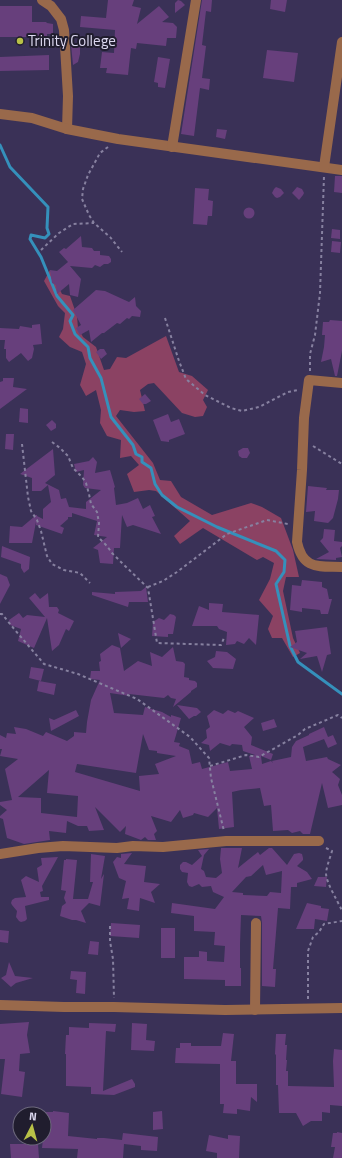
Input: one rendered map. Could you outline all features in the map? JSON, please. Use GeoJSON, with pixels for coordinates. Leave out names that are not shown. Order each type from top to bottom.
{"type":"FeatureCollection","features":[{"type":"Feature","properties":{"kind":"street"},"geometry":{"type":"LineString","coordinates":[[42,0],[51,6],[61,19],[64,30],[68,96],[67,129]]}},
{"type":"Feature","properties":{"kind":"street"},"geometry":{"type":"LineString","coordinates":[[172,147],[195,0]]}},
{"type":"Feature","properties":{"kind":"street"},"geometry":{"type":"LineString","coordinates":[[324,167],[342,42]]}},
{"type":"Feature","properties":{"kind":"street"},"geometry":{"type":"LineString","coordinates":[[0,114],[32,118],[67,129],[118,139],[342,170]]}},
{"type":"Feature","properties":{"kind":"street"},"geometry":{"type":"LineString","coordinates":[[342,383],[308,384],[304,418],[297,526],[297,542],[299,551],[304,560],[310,564],[318,566],[342,567]]}},
{"type":"Feature","properties":{"kind":"street"},"geometry":{"type":"LineString","coordinates":[[0,854],[63,846],[117,848],[133,846],[163,847],[226,841],[322,844]]}},
{"type":"Feature","properties":{"kind":"street"},"geometry":{"type":"LineString","coordinates":[[255,1010],[256,923]]}},
{"type":"Feature","properties":{"kind":"street"},"geometry":{"type":"LineString","coordinates":[[0,1005],[255,1010],[342,1008]]}},
{"type":"Feature","properties":{"kind":"path"},"geometry":{"type":"LineString","coordinates":[[118,139],[100,153],[88,175],[82,199],[89,216],[94,223],[110,237],[122,252]]}},
{"type":"Feature","properties":{"kind":"path"},"geometry":{"type":"LineString","coordinates":[[165,318],[186,379],[205,395],[231,408],[242,411],[259,407],[288,392],[308,384],[310,354],[315,335],[320,292],[324,167]]}},
{"type":"Feature","properties":{"kind":"path"},"geometry":{"type":"LineString","coordinates":[[41,250],[59,233],[73,224],[94,223]]}},
{"type":"Feature","properties":{"kind":"path"},"geometry":{"type":"LineString","coordinates":[[303,440],[342,464]]}},
{"type":"Feature","properties":{"kind":"path"},"geometry":{"type":"LineString","coordinates":[[52,442],[68,456],[73,468],[86,483],[91,504],[97,512],[99,523],[98,537],[112,553],[148,588],[157,642],[221,645],[224,638]]}},
{"type":"Feature","properties":{"kind":"path"},"geometry":{"type":"LineString","coordinates":[[22,444],[31,511],[37,520],[41,531],[46,556],[52,564],[64,570],[80,574],[90,583]]}},
{"type":"Feature","properties":{"kind":"path"},"geometry":{"type":"LineString","coordinates":[[148,588],[177,572],[228,534],[267,520],[297,526]]}},
{"type":"Feature","properties":{"kind":"path"},"geometry":{"type":"LineString","coordinates":[[0,614],[2,614],[44,664],[78,674],[137,699],[190,737],[209,758],[211,778],[226,841]]}},
{"type":"Feature","properties":{"kind":"path"},"geometry":{"type":"LineString","coordinates":[[210,766],[246,755],[259,756],[305,730],[338,715],[342,718]]}},
{"type":"Feature","properties":{"kind":"path"},"geometry":{"type":"LineString","coordinates":[[322,844],[332,851],[326,874],[342,912]]}},
{"type":"Feature","properties":{"kind":"path"},"geometry":{"type":"LineString","coordinates":[[308,1009],[308,951],[313,937],[319,932],[324,924],[342,920]]}},
{"type":"Feature","properties":{"kind":"path"},"geometry":{"type":"LineString","coordinates":[[110,926],[110,941],[113,959],[114,1007]]}},
{"type":"Feature","properties":{"kind":"shaded area"},"geometry":{"type":"Polygon","coordinates":[[[50,270],[62,294],[70,296],[77,316],[78,328],[83,337],[96,347],[104,370],[110,369],[117,357],[126,358],[166,336],[179,372],[192,376],[208,390],[203,400],[207,407],[203,416],[195,417],[182,413],[154,383],[148,384],[140,390],[145,411],[134,412],[120,410],[116,416],[153,463],[160,480],[171,481],[181,497],[212,515],[251,503],[262,507],[281,518],[293,550],[299,577],[286,577],[283,591],[293,638],[300,653],[293,657],[282,638],[272,638],[268,629],[273,616],[259,600],[270,579],[274,563],[263,557],[257,560],[203,528],[180,544],[174,536],[190,521],[156,491],[149,490],[134,492],[127,474],[139,465],[131,456],[120,458],[121,440],[107,436],[100,423],[101,410],[96,390],[86,396],[80,385],[86,364],[82,352],[70,347],[59,337],[63,329],[65,313],[58,306],[44,281],[50,270]]]}},
{"type":"Feature","properties":{"kind":"building"},"geometry":{"type":"Polygon","coordinates":[[[108,0],[134,0],[132,6],[141,8],[137,24],[159,6],[169,17],[162,22],[173,23],[177,27],[176,38],[167,38],[166,46],[137,43],[136,49],[131,48],[128,75],[106,73],[107,68],[100,68],[102,52],[114,53],[115,30],[80,27],[81,16],[106,18],[108,0]]]}},
{"type":"Feature","properties":{"kind":"building"},"geometry":{"type":"Polygon","coordinates":[[[178,0],[185,5],[175,13],[175,3],[178,0]]]}},
{"type":"Feature","properties":{"kind":"building"},"geometry":{"type":"Polygon","coordinates":[[[202,0],[212,0],[211,12],[206,11],[202,45],[206,46],[202,78],[210,79],[209,90],[200,88],[194,136],[181,134],[202,0]]]}},
{"type":"Feature","properties":{"kind":"building"},"geometry":{"type":"Polygon","coordinates":[[[271,0],[287,0],[285,12],[270,9],[271,0]]]}},
{"type":"Feature","properties":{"kind":"building"},"geometry":{"type":"Polygon","coordinates":[[[0,6],[32,6],[32,22],[46,22],[53,24],[53,34],[47,34],[47,37],[0,37],[0,6]]]}},
{"type":"Feature","properties":{"kind":"building"},"geometry":{"type":"Polygon","coordinates":[[[71,45],[80,45],[78,62],[73,65],[71,45]]]}},
{"type":"Feature","properties":{"kind":"building"},"geometry":{"type":"Polygon","coordinates":[[[267,50],[298,53],[294,82],[263,78],[267,50]]]}},
{"type":"Feature","properties":{"kind":"building"},"geometry":{"type":"Polygon","coordinates":[[[49,55],[49,70],[0,71],[0,57],[49,55]]]}},
{"type":"Feature","properties":{"kind":"building"},"geometry":{"type":"Polygon","coordinates":[[[158,57],[170,59],[165,88],[158,87],[158,83],[154,82],[158,57]]]}},
{"type":"Feature","properties":{"kind":"building"},"geometry":{"type":"Polygon","coordinates":[[[217,129],[227,130],[225,139],[216,137],[217,129]]]}},
{"type":"Feature","properties":{"kind":"building"},"geometry":{"type":"Polygon","coordinates":[[[335,176],[342,176],[342,193],[334,192],[335,176]]]}},
{"type":"Feature","properties":{"kind":"building"},"geometry":{"type":"Polygon","coordinates":[[[276,187],[281,189],[284,193],[277,198],[272,193],[276,187]]]}},
{"type":"Feature","properties":{"kind":"building"},"geometry":{"type":"Polygon","coordinates":[[[297,187],[302,189],[304,193],[299,200],[292,193],[297,187]]]}},
{"type":"Feature","properties":{"kind":"building"},"geometry":{"type":"Polygon","coordinates":[[[195,188],[209,189],[208,200],[213,201],[212,216],[208,216],[207,225],[193,224],[195,188]]]}},
{"type":"Feature","properties":{"kind":"building"},"geometry":{"type":"Polygon","coordinates":[[[247,208],[251,208],[253,209],[253,217],[247,218],[244,215],[244,211],[247,208]]]}},
{"type":"Feature","properties":{"kind":"building"},"geometry":{"type":"Polygon","coordinates":[[[332,229],[340,230],[340,239],[331,238],[332,229]]]}},
{"type":"Feature","properties":{"kind":"building"},"geometry":{"type":"Polygon","coordinates":[[[81,236],[82,247],[92,248],[94,251],[100,251],[100,255],[109,256],[111,262],[100,267],[95,265],[92,268],[70,266],[81,279],[78,297],[70,295],[69,284],[57,294],[56,285],[52,283],[50,270],[57,271],[68,262],[59,252],[64,248],[66,249],[81,236]]]}},
{"type":"Feature","properties":{"kind":"building"},"geometry":{"type":"Polygon","coordinates":[[[332,241],[341,242],[340,253],[331,252],[332,241]]]}},
{"type":"Feature","properties":{"kind":"building"},"geometry":{"type":"Polygon","coordinates":[[[96,290],[105,291],[129,302],[135,297],[136,306],[141,311],[140,317],[132,316],[120,324],[117,323],[91,342],[89,330],[80,335],[76,328],[81,325],[73,310],[96,290]]]}},
{"type":"Feature","properties":{"kind":"building"},"geometry":{"type":"Polygon","coordinates":[[[330,320],[342,321],[342,351],[337,376],[335,376],[331,359],[321,362],[325,335],[322,335],[323,322],[329,322],[330,320]]]}},
{"type":"Feature","properties":{"kind":"building"},"geometry":{"type":"Polygon","coordinates":[[[40,324],[42,344],[33,345],[34,349],[32,358],[28,361],[21,353],[9,362],[6,358],[6,349],[4,349],[5,340],[0,340],[0,328],[19,329],[20,326],[32,328],[32,325],[40,324]]]}},
{"type":"Feature","properties":{"kind":"building"},"geometry":{"type":"Polygon","coordinates":[[[100,349],[104,349],[107,354],[101,359],[96,352],[100,349]]]}},
{"type":"Feature","properties":{"kind":"building"},"geometry":{"type":"Polygon","coordinates":[[[3,378],[14,378],[13,387],[27,389],[0,409],[0,382],[3,381],[3,378]]]}},
{"type":"Feature","properties":{"kind":"building"},"geometry":{"type":"Polygon","coordinates":[[[145,394],[151,401],[143,404],[139,399],[145,394]]]}},
{"type":"Feature","properties":{"kind":"building"},"geometry":{"type":"Polygon","coordinates":[[[20,408],[28,409],[28,423],[19,422],[20,408]]]}},
{"type":"Feature","properties":{"kind":"building"},"geometry":{"type":"Polygon","coordinates":[[[168,414],[171,422],[179,419],[185,434],[169,440],[169,442],[161,441],[153,420],[168,414]]]}},
{"type":"Feature","properties":{"kind":"building"},"geometry":{"type":"Polygon","coordinates":[[[52,420],[56,424],[56,428],[51,431],[46,425],[52,420]]]}},
{"type":"Feature","properties":{"kind":"building"},"geometry":{"type":"Polygon","coordinates":[[[6,434],[14,434],[13,450],[5,449],[6,434]]]}},
{"type":"Feature","properties":{"kind":"building"},"geometry":{"type":"Polygon","coordinates":[[[243,448],[248,448],[250,453],[247,458],[242,458],[239,456],[238,451],[243,448]]]}},
{"type":"Feature","properties":{"kind":"building"},"geometry":{"type":"Polygon","coordinates":[[[53,449],[55,475],[45,483],[59,490],[61,499],[66,498],[69,507],[86,509],[86,502],[101,490],[85,488],[83,485],[84,470],[76,472],[74,464],[89,461],[93,457],[97,462],[95,473],[110,470],[115,487],[116,505],[127,503],[138,498],[143,509],[150,505],[155,516],[152,517],[161,534],[133,525],[127,527],[122,515],[120,548],[114,548],[113,564],[100,563],[98,550],[93,548],[107,537],[94,535],[97,521],[72,513],[72,517],[68,517],[68,519],[60,526],[64,528],[62,534],[36,525],[36,522],[32,543],[9,543],[10,526],[22,527],[35,515],[43,519],[43,509],[51,502],[48,485],[41,491],[32,491],[32,478],[20,474],[53,449]]]}},
{"type":"Feature","properties":{"kind":"building"},"geometry":{"type":"Polygon","coordinates":[[[308,486],[327,488],[326,490],[339,490],[333,518],[328,523],[314,521],[315,511],[306,512],[308,486]]]}},
{"type":"Feature","properties":{"kind":"building"},"geometry":{"type":"Polygon","coordinates":[[[324,529],[335,530],[334,541],[342,542],[342,546],[340,548],[342,557],[336,558],[336,560],[316,559],[329,552],[320,541],[323,538],[324,529]]]}},
{"type":"Feature","properties":{"kind":"building"},"geometry":{"type":"Polygon","coordinates":[[[2,546],[30,557],[29,569],[24,573],[21,568],[21,564],[1,557],[2,546]]]}},
{"type":"Feature","properties":{"kind":"building"},"geometry":{"type":"Polygon","coordinates":[[[0,574],[7,577],[10,585],[0,604],[0,574]]]}},
{"type":"Feature","properties":{"kind":"building"},"geometry":{"type":"Polygon","coordinates":[[[302,580],[322,582],[322,587],[327,589],[329,599],[332,599],[328,614],[321,614],[320,610],[302,608],[302,612],[290,610],[292,585],[301,586],[302,580]]]}},
{"type":"Feature","properties":{"kind":"building"},"geometry":{"type":"Polygon","coordinates":[[[146,587],[148,602],[129,602],[128,607],[92,595],[92,592],[115,594],[115,592],[141,591],[146,587]]]}},
{"type":"Feature","properties":{"kind":"building"},"geometry":{"type":"Polygon","coordinates":[[[35,593],[40,599],[48,593],[49,607],[57,607],[59,610],[58,613],[74,621],[69,631],[66,629],[59,645],[52,651],[47,618],[34,648],[18,641],[21,629],[10,625],[9,620],[19,613],[23,618],[27,615],[45,617],[29,598],[35,593]]]}},
{"type":"Feature","properties":{"kind":"building"},"geometry":{"type":"Polygon","coordinates":[[[209,603],[223,604],[222,612],[259,615],[256,645],[249,638],[244,644],[237,641],[235,644],[226,645],[227,632],[219,629],[217,626],[192,626],[199,606],[209,610],[209,603]]]}},
{"type":"Feature","properties":{"kind":"building"},"geometry":{"type":"Polygon","coordinates":[[[170,614],[176,617],[173,634],[168,634],[168,637],[152,636],[153,622],[159,618],[164,620],[170,614]]]}},
{"type":"Feature","properties":{"kind":"building"},"geometry":{"type":"Polygon","coordinates":[[[327,627],[331,654],[327,655],[322,672],[317,656],[300,659],[307,653],[290,647],[297,642],[295,631],[327,627]]]}},
{"type":"Feature","properties":{"kind":"building"},"geometry":{"type":"Polygon","coordinates":[[[118,633],[131,639],[121,648],[118,633]]]}},
{"type":"Feature","properties":{"kind":"building"},"geometry":{"type":"Polygon","coordinates":[[[112,645],[120,648],[124,671],[138,661],[152,666],[150,652],[162,657],[173,647],[176,661],[183,662],[185,664],[184,677],[195,681],[197,683],[197,687],[173,707],[176,699],[171,698],[168,695],[164,698],[110,693],[114,713],[143,715],[145,707],[162,712],[171,717],[171,715],[181,718],[174,742],[180,743],[179,746],[189,750],[192,764],[200,762],[202,769],[228,762],[230,771],[252,769],[249,756],[255,755],[243,751],[242,745],[232,744],[230,746],[220,743],[210,751],[209,745],[201,743],[207,738],[206,730],[210,727],[207,716],[214,710],[223,714],[228,710],[235,713],[238,711],[254,718],[244,727],[252,737],[251,745],[273,754],[271,760],[261,756],[262,764],[271,761],[273,763],[272,761],[291,757],[292,747],[296,741],[324,727],[328,737],[333,735],[337,744],[328,748],[324,739],[303,747],[306,761],[327,757],[328,759],[341,765],[332,772],[340,779],[338,785],[342,795],[342,805],[328,808],[322,783],[310,834],[303,834],[300,831],[292,833],[288,830],[273,831],[271,805],[264,806],[260,788],[232,792],[234,827],[219,829],[217,808],[208,817],[194,813],[193,815],[183,818],[180,810],[171,822],[151,816],[157,831],[154,834],[156,840],[148,840],[145,837],[141,840],[125,834],[126,826],[120,832],[95,807],[104,830],[89,831],[87,826],[78,826],[67,821],[66,833],[49,831],[50,840],[24,844],[7,838],[3,819],[0,818],[0,816],[7,810],[0,805],[0,802],[12,800],[5,769],[18,759],[0,756],[2,749],[0,749],[0,735],[6,738],[7,733],[16,734],[14,727],[26,729],[43,736],[46,732],[67,741],[74,736],[74,732],[86,733],[91,700],[100,680],[90,679],[91,671],[100,671],[100,654],[112,645]],[[143,734],[136,773],[77,764],[75,772],[140,791],[139,776],[159,774],[155,764],[176,756],[149,750],[143,734]],[[49,770],[18,797],[41,798],[41,813],[77,817],[78,796],[47,793],[49,770]]]}},
{"type":"Feature","properties":{"kind":"building"},"geometry":{"type":"Polygon","coordinates":[[[216,651],[227,652],[236,659],[233,669],[213,668],[207,661],[215,657],[216,651]]]}},
{"type":"Feature","properties":{"kind":"building"},"geometry":{"type":"Polygon","coordinates":[[[31,667],[44,669],[41,681],[29,678],[31,667]]]}},
{"type":"Feature","properties":{"kind":"building"},"geometry":{"type":"Polygon","coordinates":[[[39,681],[56,684],[54,695],[37,691],[39,681]]]}},
{"type":"Feature","properties":{"kind":"building"},"geometry":{"type":"Polygon","coordinates":[[[177,705],[197,708],[201,712],[189,719],[177,705]]]}},
{"type":"Feature","properties":{"kind":"building"},"geometry":{"type":"Polygon","coordinates":[[[76,710],[79,716],[51,731],[49,718],[54,720],[76,710]]]}},
{"type":"Feature","properties":{"kind":"building"},"geometry":{"type":"Polygon","coordinates":[[[274,719],[277,727],[263,731],[261,723],[274,719]]]}},
{"type":"Feature","properties":{"kind":"building"},"geometry":{"type":"Polygon","coordinates":[[[221,848],[242,848],[238,868],[258,852],[260,855],[269,848],[272,848],[287,865],[294,854],[302,854],[303,860],[297,866],[307,872],[312,879],[297,883],[297,887],[291,887],[290,909],[278,908],[273,969],[276,969],[275,987],[262,986],[261,916],[241,915],[241,986],[225,986],[225,980],[184,979],[184,957],[199,957],[199,951],[207,952],[207,961],[224,962],[225,946],[214,945],[215,932],[194,931],[194,916],[171,913],[172,903],[215,909],[224,897],[213,892],[211,886],[202,887],[199,884],[192,887],[189,886],[187,882],[188,873],[182,872],[180,865],[183,862],[186,862],[192,865],[202,856],[198,850],[209,849],[204,855],[201,869],[204,871],[206,877],[216,878],[222,873],[220,859],[221,848]],[[263,865],[251,876],[246,877],[232,892],[243,893],[243,895],[267,896],[270,892],[281,893],[282,871],[266,875],[263,865]]]}},
{"type":"Feature","properties":{"kind":"building"},"geometry":{"type":"Polygon","coordinates":[[[132,853],[124,864],[146,866],[144,882],[160,884],[151,892],[155,903],[140,898],[139,911],[127,909],[129,898],[122,899],[126,881],[119,878],[113,862],[117,857],[121,858],[121,854],[132,853]]]}},
{"type":"Feature","properties":{"kind":"building"},"geometry":{"type":"Polygon","coordinates":[[[91,854],[105,856],[101,879],[104,874],[100,906],[89,903],[81,911],[86,923],[60,916],[62,906],[66,903],[64,898],[66,891],[61,890],[64,860],[77,860],[73,899],[88,899],[93,882],[90,882],[91,854]]]}},
{"type":"Feature","properties":{"kind":"building"},"geometry":{"type":"Polygon","coordinates":[[[58,857],[42,886],[43,891],[40,892],[41,897],[49,897],[49,900],[25,906],[27,919],[21,922],[19,921],[16,917],[17,911],[11,903],[15,898],[26,897],[21,880],[26,876],[39,882],[37,868],[42,865],[41,858],[58,857]]]}},
{"type":"Feature","properties":{"kind":"building"},"geometry":{"type":"Polygon","coordinates":[[[318,877],[327,877],[326,887],[314,886],[318,877]]]}},
{"type":"Feature","properties":{"kind":"building"},"geometry":{"type":"Polygon","coordinates":[[[307,903],[329,909],[327,921],[315,919],[314,929],[296,929],[307,903]]]}},
{"type":"Feature","properties":{"kind":"building"},"geometry":{"type":"Polygon","coordinates":[[[111,923],[140,925],[139,938],[110,936],[111,923]]]}},
{"type":"Feature","properties":{"kind":"building"},"geometry":{"type":"Polygon","coordinates":[[[161,928],[175,928],[175,958],[161,958],[161,928]]]}},
{"type":"Feature","properties":{"kind":"building"},"geometry":{"type":"Polygon","coordinates":[[[0,930],[9,931],[8,943],[0,942],[0,930]]]}},
{"type":"Feature","properties":{"kind":"building"},"geometry":{"type":"Polygon","coordinates":[[[90,941],[99,942],[98,955],[88,954],[90,941]]]}},
{"type":"Feature","properties":{"kind":"building"},"geometry":{"type":"Polygon","coordinates":[[[9,962],[15,976],[33,978],[16,983],[11,987],[1,978],[6,975],[9,962]]]}},
{"type":"Feature","properties":{"kind":"building"},"geometry":{"type":"Polygon","coordinates":[[[71,971],[86,972],[85,994],[76,993],[77,980],[70,979],[71,971]]]}},
{"type":"Feature","properties":{"kind":"building"},"geometry":{"type":"Polygon","coordinates":[[[29,1022],[27,1035],[30,1053],[20,1054],[19,1071],[25,1072],[22,1097],[1,1094],[5,1059],[0,1059],[0,1024],[29,1022]]]}},
{"type":"Feature","properties":{"kind":"building"},"geometry":{"type":"Polygon","coordinates":[[[89,1023],[116,1024],[115,1032],[106,1031],[103,1091],[132,1079],[135,1087],[114,1095],[91,1094],[91,1087],[66,1086],[66,1035],[69,1035],[69,1027],[89,1028],[89,1023]]]}},
{"type":"Feature","properties":{"kind":"building"},"geometry":{"type":"Polygon","coordinates":[[[132,1023],[147,1024],[146,1040],[155,1041],[154,1051],[131,1050],[132,1023]]]}},
{"type":"Feature","properties":{"kind":"building"},"geometry":{"type":"Polygon","coordinates":[[[223,1033],[234,1034],[231,1061],[236,1061],[236,1084],[257,1084],[257,1102],[251,1097],[250,1111],[237,1109],[237,1114],[223,1113],[224,1104],[220,1104],[220,1064],[175,1063],[176,1048],[180,1048],[180,1043],[191,1043],[191,1046],[221,1046],[223,1033]]]}},
{"type":"Feature","properties":{"kind":"building"},"geometry":{"type":"Polygon","coordinates":[[[276,1034],[286,1034],[286,1071],[288,1071],[288,1086],[334,1087],[334,1049],[342,1050],[342,1106],[330,1105],[330,1113],[322,1112],[322,1121],[311,1121],[303,1126],[296,1113],[279,1113],[278,1085],[276,1085],[276,1034]]]}},
{"type":"Feature","properties":{"kind":"building"},"geometry":{"type":"Polygon","coordinates":[[[162,1111],[163,1129],[153,1130],[153,1112],[162,1111]]]}},
{"type":"Feature","properties":{"kind":"building"},"geometry":{"type":"Polygon","coordinates":[[[53,1112],[69,1113],[68,1136],[122,1140],[123,1133],[158,1137],[157,1151],[141,1150],[141,1146],[124,1144],[123,1158],[77,1158],[78,1149],[42,1148],[42,1146],[52,1146],[53,1112]]]}},
{"type":"Feature","properties":{"kind":"building"},"geometry":{"type":"Polygon","coordinates":[[[333,1133],[342,1133],[342,1158],[333,1158],[335,1147],[331,1147],[333,1133]]]}},
{"type":"Feature","properties":{"kind":"building"},"geometry":{"type":"Polygon","coordinates":[[[209,1135],[228,1139],[228,1135],[240,1136],[239,1158],[217,1158],[217,1153],[206,1151],[209,1135]]]}},
{"type":"Feature","properties":{"kind":"building"},"geometry":{"type":"Polygon","coordinates":[[[10,1144],[12,1144],[12,1146],[38,1146],[39,1158],[11,1158],[10,1144]]]}},
{"type":"Feature","properties":{"kind":"waterway"},"geometry":{"type":"LineString","coordinates":[[0,145],[10,167],[48,207],[47,228],[49,234],[45,238],[31,235],[30,239],[41,257],[57,296],[73,315],[70,321],[75,334],[88,347],[90,358],[101,378],[111,417],[133,445],[136,454],[142,457],[142,462],[151,468],[155,484],[162,495],[177,507],[217,527],[276,551],[285,560],[284,572],[276,584],[290,646],[298,662],[342,694]]}},
{"type":"Feature","properties":{"kind":"place","name":"Trinity College"},"geometry":{"type":"Point","coordinates":[20,41]}}]}
